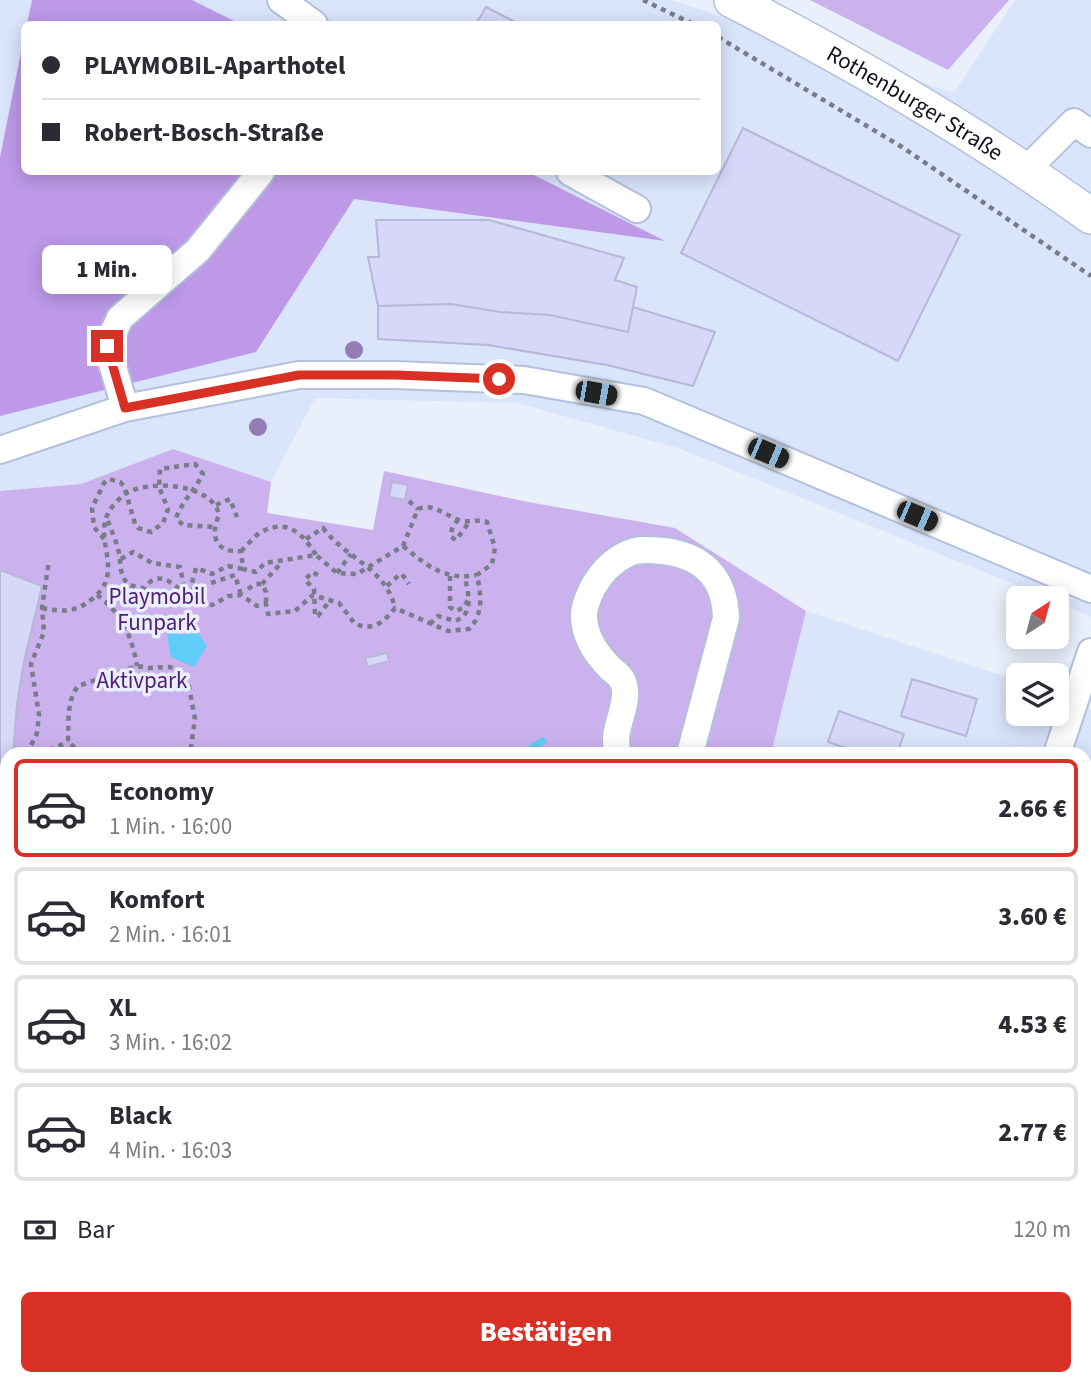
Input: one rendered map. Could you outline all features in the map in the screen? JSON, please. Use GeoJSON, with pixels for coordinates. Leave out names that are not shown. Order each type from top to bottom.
{"type":"FeatureCollection","features":[{"type":"Feature","properties":{"kind":"main road","name":"Rothenburger Straße"},"geometry":{"type":"LineString","coordinates":[[732,0],[795,32],[898,92],[1026,170],[1091,216]]}},
{"type":"Feature","properties":{"kind":"street"},"geometry":{"type":"LineString","coordinates":[[281,0],[310,21]]}},
{"type":"Feature","properties":{"kind":"street"},"geometry":{"type":"LineString","coordinates":[[1026,170],[1074,122],[1091,134]]}},
{"type":"Feature","properties":{"kind":"street"},"geometry":{"type":"LineString","coordinates":[[125,408],[107,346],[120,318],[198,250],[259,175]]}},
{"type":"Feature","properties":{"kind":"street"},"geometry":{"type":"LineString","coordinates":[[575,175],[637,209]]}},
{"type":"Feature","properties":{"kind":"street"},"geometry":{"type":"LineString","coordinates":[[0,450],[125,408],[299,375],[396,375],[524,380],[644,401],[1091,589]]}},
{"type":"Feature","properties":{"kind":"street"},"geometry":{"type":"LineString","coordinates":[[617,747],[626,690],[623,679],[610,668],[592,645],[584,611],[589,594],[599,577],[613,562],[629,552],[648,549],[688,557],[703,565],[714,575],[725,601],[726,618],[692,747]]}},
{"type":"Feature","properties":{"kind":"street"},"geometry":{"type":"LineString","coordinates":[[1058,747],[1091,652]]}},
{"type":"Feature","properties":{"kind":"path"},"geometry":{"type":"LineString","coordinates":[[643,0],[687,21]]}},
{"type":"Feature","properties":{"kind":"path"},"geometry":{"type":"LineString","coordinates":[[721,39],[902,147],[1091,276]]}},
{"type":"Feature","properties":{"kind":"path"},"geometry":{"type":"LineString","coordinates":[[105,540],[94,527],[92,508],[104,483],[109,479],[120,482],[135,524],[138,528],[151,532],[163,523],[168,509],[159,486],[160,469],[195,464],[203,474],[181,503],[176,518],[183,525],[214,527]]}},
{"type":"Feature","properties":{"kind":"path"},"geometry":{"type":"LineString","coordinates":[[42,608],[66,612],[74,610],[83,606],[104,587],[109,571],[105,540],[107,518],[110,510],[126,494],[141,488],[159,486],[191,490],[210,499],[216,505],[219,515],[214,527],[217,543],[221,548],[232,552],[241,551],[262,532],[282,527],[293,529],[306,539],[316,555],[337,573],[357,574],[403,546],[418,509]]}},
{"type":"Feature","properties":{"kind":"path"},"geometry":{"type":"LineString","coordinates":[[216,505],[230,499],[237,517]]}},
{"type":"Feature","properties":{"kind":"path"},"geometry":{"type":"LineString","coordinates":[[409,501],[418,509]]}},
{"type":"Feature","properties":{"kind":"path"},"geometry":{"type":"LineString","coordinates":[[403,546],[429,567],[450,576],[477,575],[492,564],[495,548],[487,522],[458,519],[441,510],[422,507],[418,509]]}},
{"type":"Feature","properties":{"kind":"path"},"geometry":{"type":"LineString","coordinates":[[107,518],[121,559],[120,571],[125,581],[133,587],[144,588],[154,580],[162,578],[196,601]]}},
{"type":"Feature","properties":{"kind":"path"},"geometry":{"type":"LineString","coordinates":[[458,519],[451,533],[451,537],[456,540],[470,521]]}},
{"type":"Feature","properties":{"kind":"path"},"geometry":{"type":"LineString","coordinates":[[306,539],[323,528],[334,542],[387,586],[395,608],[448,631],[469,629],[475,623],[480,603],[477,575]]}},
{"type":"Feature","properties":{"kind":"path"},"geometry":{"type":"LineString","coordinates":[[241,551],[243,569]]}},
{"type":"Feature","properties":{"kind":"path"},"geometry":{"type":"LineString","coordinates":[[121,559],[133,552],[152,563],[180,567],[185,592]]}},
{"type":"Feature","properties":{"kind":"path"},"geometry":{"type":"LineString","coordinates":[[337,573],[351,554]]}},
{"type":"Feature","properties":{"kind":"path"},"geometry":{"type":"LineString","coordinates":[[196,601],[192,583],[196,568],[212,574],[228,566],[256,572],[265,563],[316,555]]}},
{"type":"Feature","properties":{"kind":"path"},"geometry":{"type":"LineString","coordinates":[[30,747],[37,733],[38,715],[32,664],[44,632],[42,608],[49,560]]}},
{"type":"Feature","properties":{"kind":"path"},"geometry":{"type":"LineString","coordinates":[[248,589],[255,584],[262,584],[283,561]]}},
{"type":"Feature","properties":{"kind":"path"},"geometry":{"type":"LineString","coordinates":[[318,575],[314,571],[306,578],[307,585],[339,603],[355,624],[379,625],[395,608]]}},
{"type":"Feature","properties":{"kind":"path"},"geometry":{"type":"LineString","coordinates":[[212,583],[235,575],[241,595],[257,606],[267,604]]}},
{"type":"Feature","properties":{"kind":"path"},"geometry":{"type":"LineString","coordinates":[[387,586],[396,575],[402,575],[409,584]]}},
{"type":"Feature","properties":{"kind":"path"},"geometry":{"type":"LineString","coordinates":[[450,576],[450,607],[455,611],[459,610],[469,599]]}},
{"type":"Feature","properties":{"kind":"path"},"geometry":{"type":"LineString","coordinates":[[430,624],[438,616],[452,620],[461,619],[468,609],[469,599],[465,577]]}},
{"type":"Feature","properties":{"kind":"path"},"geometry":{"type":"LineString","coordinates":[[262,584],[266,592],[268,614],[295,611],[315,590]]}},
{"type":"Feature","properties":{"kind":"path"},"geometry":{"type":"LineString","coordinates":[[144,588],[152,603],[196,601],[212,605],[229,596],[241,595]]}},
{"type":"Feature","properties":{"kind":"path"},"geometry":{"type":"LineString","coordinates":[[315,590],[315,616],[318,617],[331,599]]}},
{"type":"Feature","properties":{"kind":"path"},"geometry":{"type":"LineString","coordinates":[[97,595],[108,603],[126,628],[134,646],[138,666]]}},
{"type":"Feature","properties":{"kind":"path"},"geometry":{"type":"LineString","coordinates":[[68,742],[70,699],[78,686],[138,666],[170,667],[182,672],[188,681],[195,719],[191,747]]}},
{"type":"Feature","properties":{"kind":"path"},"geometry":{"type":"LineString","coordinates":[[56,747],[68,742]]}},
{"type":"Feature","properties":{"kind":"path"},"geometry":{"type":"LineString","coordinates":[[68,742],[74,747]]}},
{"type":"Feature","properties":{"kind":"shaded area"},"geometry":{"type":"Polygon","coordinates":[[[0,0],[32,0],[28,21],[21,21],[21,52],[0,157],[0,0]]]}},
{"type":"Feature","properties":{"kind":"shaded area"},"geometry":{"type":"Polygon","coordinates":[[[32,0],[192,0],[234,21],[28,21],[32,0]]]}},
{"type":"Feature","properties":{"kind":"shaded area"},"geometry":{"type":"Polygon","coordinates":[[[192,0],[671,0],[954,93],[1015,0],[1091,0],[1091,617],[1069,607],[1069,586],[1019,586],[678,448],[517,403],[315,398],[271,482],[173,449],[81,484],[0,491],[0,416],[256,352],[354,199],[662,241],[534,175],[721,175],[721,21],[234,21],[192,0]]]}},
{"type":"Feature","properties":{"kind":"shaded area"},"geometry":{"type":"Polygon","coordinates":[[[21,52],[21,175],[534,175],[665,241],[354,199],[256,352],[0,416],[0,157],[21,52]]]}},
{"type":"Feature","properties":{"kind":"shaded area"},"geometry":{"type":"Polygon","coordinates":[[[806,611],[1006,677],[1006,726],[1069,726],[1069,700],[1091,709],[1091,747],[773,747],[806,611]]]}},
{"type":"Feature","properties":{"kind":"green space"},"geometry":{"type":"Polygon","coordinates":[[[810,0],[1009,0],[948,70],[810,0]]]}},
{"type":"Feature","properties":{"kind":"green space","name":"Playmobil Funpark"},"geometry":{"type":"Polygon","coordinates":[[[173,449],[271,482],[267,513],[373,530],[384,471],[528,502],[675,528],[806,611],[773,747],[0,747],[0,491],[81,484],[173,449]]]}},
{"type":"Feature","properties":{"kind":"water"},"geometry":{"type":"Polygon","coordinates":[[[174,630],[184,635],[197,631],[207,646],[194,667],[171,657],[167,635],[174,630]]]}},
{"type":"Feature","properties":{"kind":"building"},"geometry":{"type":"Polygon","coordinates":[[[486,7],[513,21],[478,21],[486,7]]]}},
{"type":"Feature","properties":{"kind":"building"},"geometry":{"type":"Polygon","coordinates":[[[743,128],[960,235],[898,361],[681,253],[743,128]]]}},
{"type":"Feature","properties":{"kind":"building"},"geometry":{"type":"Polygon","coordinates":[[[376,220],[489,220],[624,258],[615,280],[637,287],[628,332],[550,315],[500,312],[451,304],[378,306],[368,257],[379,257],[376,220]]]}},
{"type":"Feature","properties":{"kind":"building"},"geometry":{"type":"Polygon","coordinates":[[[451,304],[500,312],[550,315],[628,332],[633,307],[715,332],[693,386],[607,365],[488,345],[378,339],[378,306],[451,304]]]}},
{"type":"Feature","properties":{"kind":"building"},"geometry":{"type":"Polygon","coordinates":[[[392,482],[408,485],[405,500],[389,497],[392,482]]]}},
{"type":"Feature","properties":{"kind":"building"},"geometry":{"type":"Polygon","coordinates":[[[0,570],[42,586],[24,661],[14,747],[0,747],[0,570]]]}},
{"type":"Feature","properties":{"kind":"building"},"geometry":{"type":"Polygon","coordinates":[[[387,653],[389,661],[368,667],[365,658],[387,653]]]}},
{"type":"Feature","properties":{"kind":"building"},"geometry":{"type":"Polygon","coordinates":[[[912,679],[977,699],[966,736],[901,716],[912,679]]]}},
{"type":"Feature","properties":{"kind":"building"},"geometry":{"type":"Polygon","coordinates":[[[839,711],[904,734],[899,747],[842,747],[828,742],[839,711]]]}},
{"type":"Feature","properties":{"kind":"waterway"},"geometry":{"type":"LineString","coordinates":[[534,747],[543,741]]}},
{"type":"Feature","properties":{"kind":"route"},"geometry":{"type":"LineString","coordinates":[[107,346],[125,408],[299,375],[499,379]]}},
{"type":"Feature","properties":{"kind":"park label","name":"Aktivpark"},"geometry":{"type":"Point","coordinates":[142,680]}}]}
